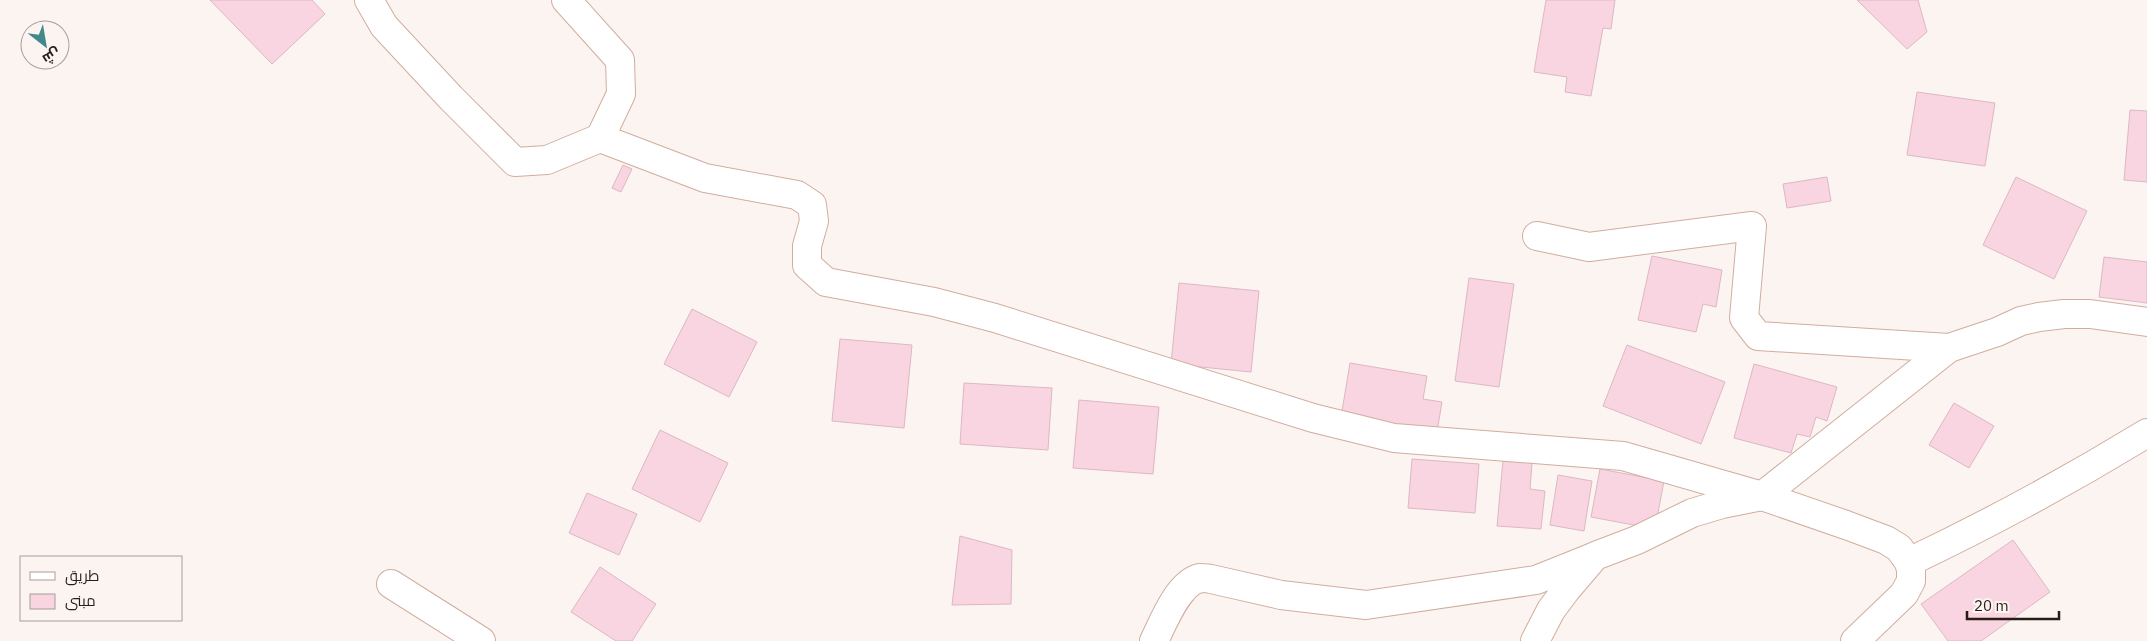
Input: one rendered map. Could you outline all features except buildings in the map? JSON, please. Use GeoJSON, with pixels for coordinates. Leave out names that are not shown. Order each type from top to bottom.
{"type":"FeatureCollection","features":[{"type":"Feature","properties":{"kind":"street"},"geometry":{"type":"LineString","coordinates":[[369,0],[384,26],[451,98],[515,162],[547,160],[600,138],[621,94],[620,60],[566,0]]}},
{"type":"Feature","properties":{"kind":"street"},"geometry":{"type":"LineString","coordinates":[[600,138],[704,178],[797,195],[812,204],[814,221],[807,246],[807,265],[826,282],[934,302],[995,318],[1313,418],[1394,438],[1623,456],[1762,496],[1886,540],[1899,548],[1909,562],[1911,581],[1904,594],[1855,641]]}},
{"type":"Feature","properties":{"kind":"street"},"geometry":{"type":"LineString","coordinates":[[1538,236],[1589,247],[1752,226],[1744,318],[1758,336],[1950,348]]}},
{"type":"Feature","properties":{"kind":"street"},"geometry":{"type":"LineString","coordinates":[[1154,641],[1172,605],[1181,592],[1193,581],[1200,578],[1281,595],[1366,605],[1536,580],[1637,540],[1692,513],[1722,504],[1762,496],[1950,348],[1997,332],[2021,321],[2047,316],[2090,314],[2147,322]]}},
{"type":"Feature","properties":{"kind":"street"},"geometry":{"type":"LineString","coordinates":[[1909,562],[1976,530],[2147,433]]}},
{"type":"Feature","properties":{"kind":"street"},"geometry":{"type":"LineString","coordinates":[[1535,641],[1552,610],[1566,590],[1595,556]]}},
{"type":"Feature","properties":{"kind":"street"},"geometry":{"type":"LineString","coordinates":[[391,584],[481,641]]}}]}
